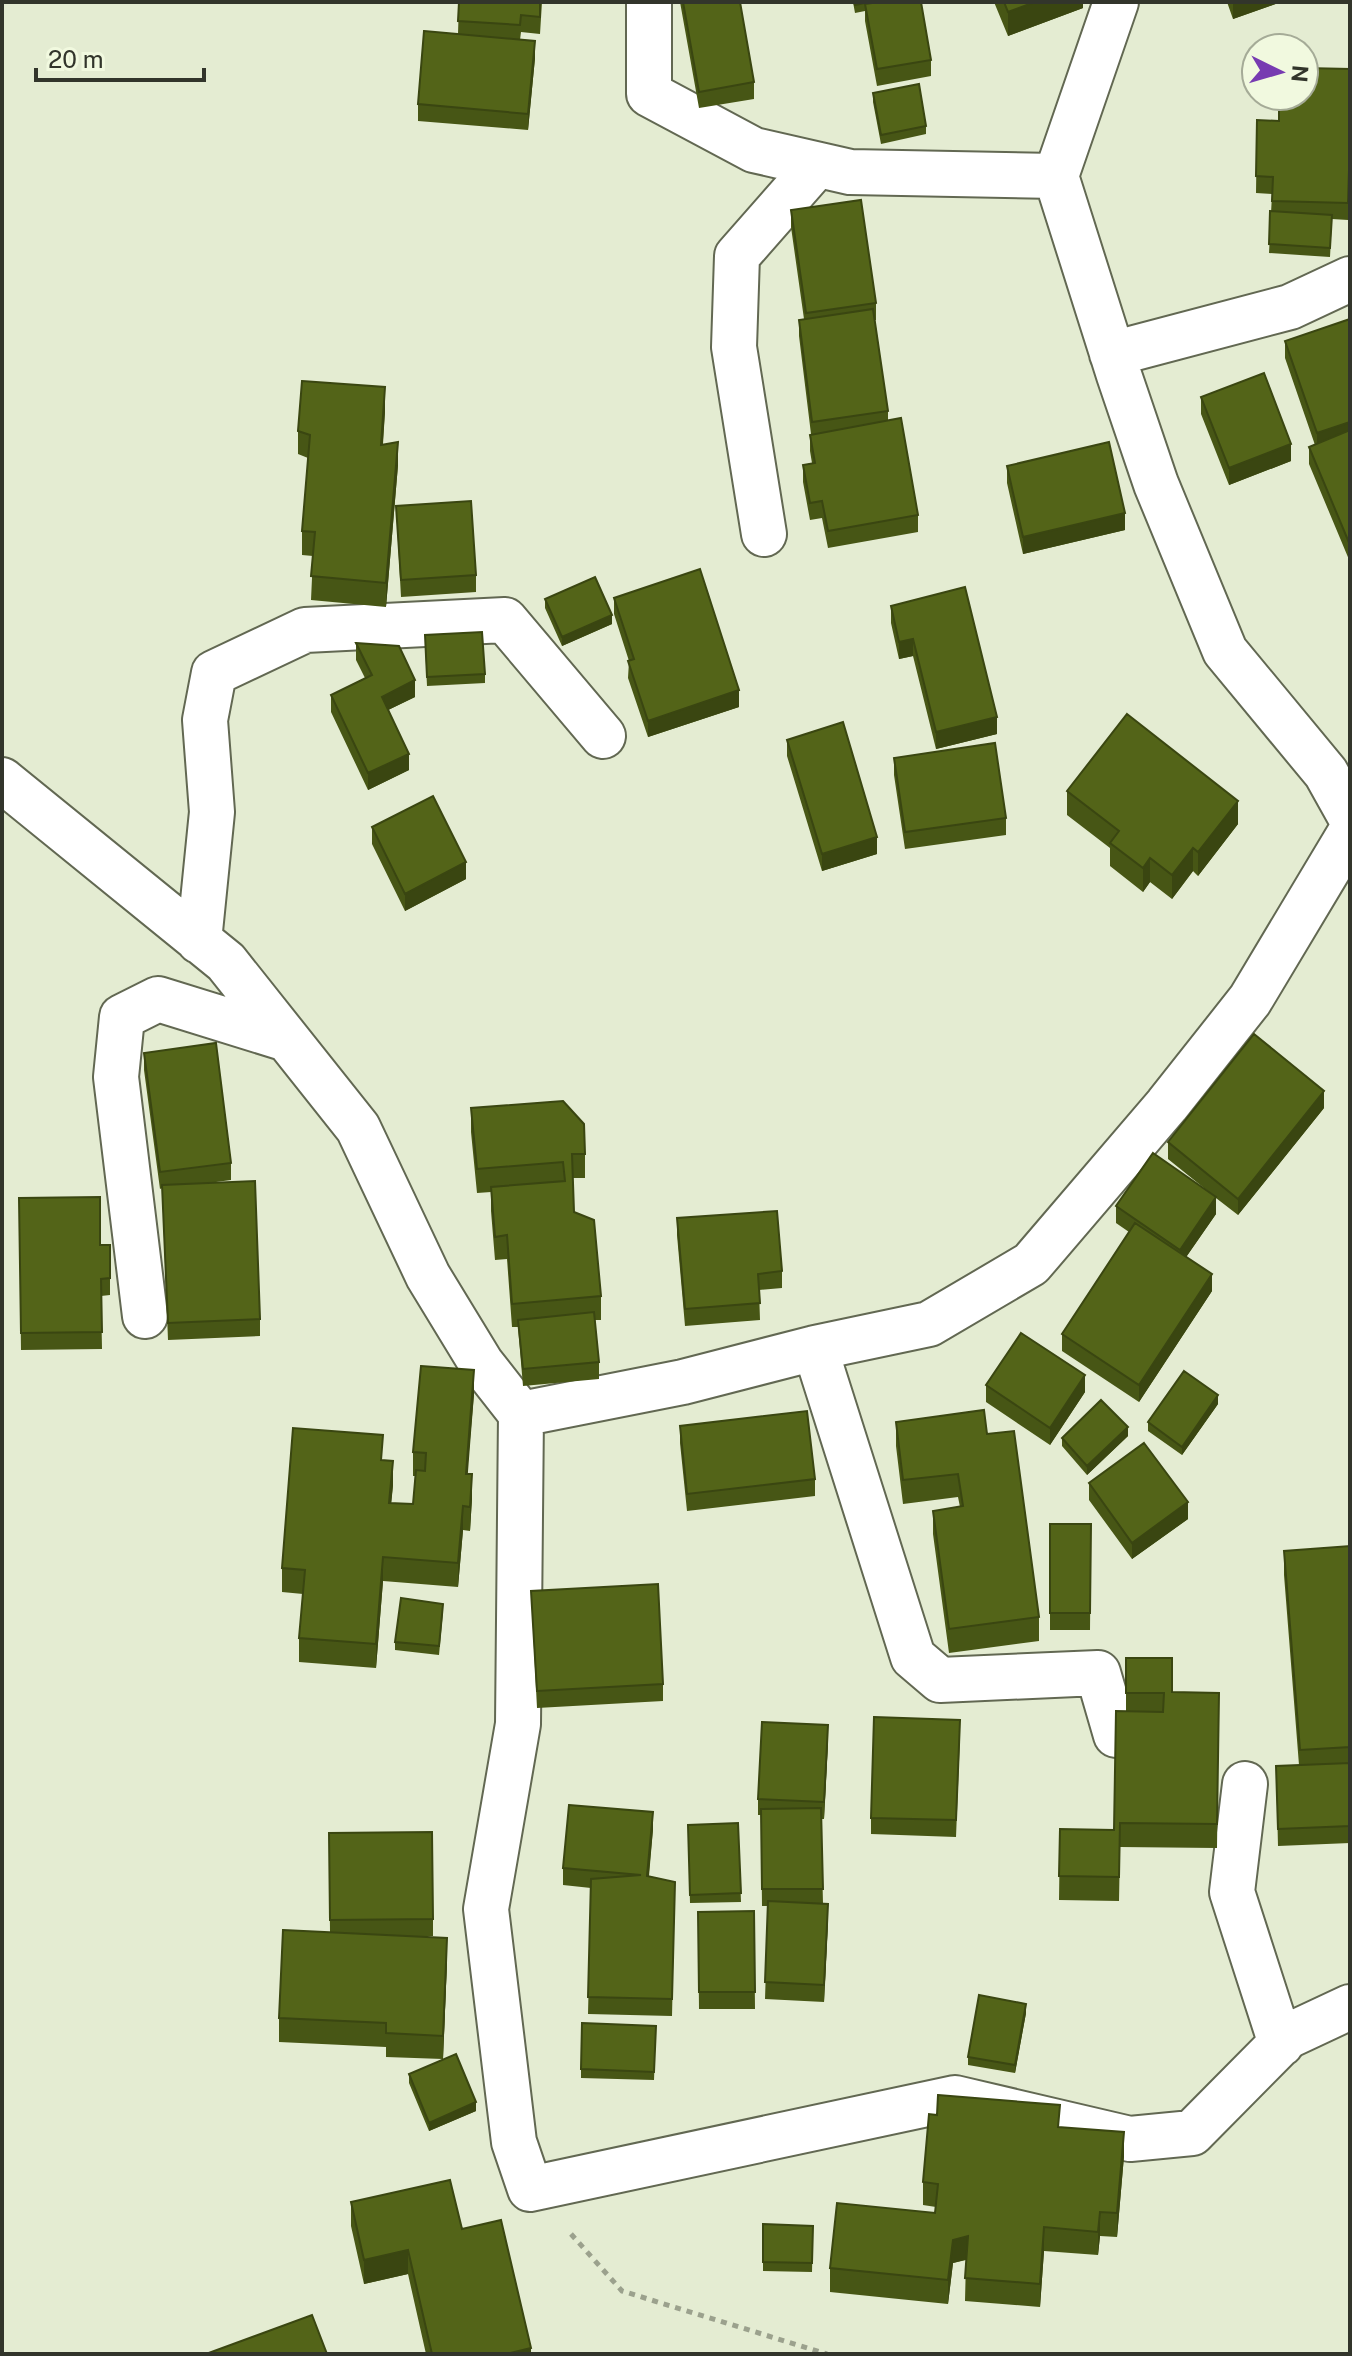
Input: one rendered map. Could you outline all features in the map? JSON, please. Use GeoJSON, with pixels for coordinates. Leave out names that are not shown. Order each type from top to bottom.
{"type":"FeatureCollection","features":[{"type":"Feature","properties":{"kind":"street"},"geometry":{"type":"LineString","coordinates":[[649,2],[649,94],[754,150],[850,172],[1056,176]]}},
{"type":"Feature","properties":{"kind":"street"},"geometry":{"type":"LineString","coordinates":[[1116,2],[1056,176],[1156,484],[1225,651],[1326,773],[1350,816]]}},
{"type":"Feature","properties":{"kind":"street"},"geometry":{"type":"LineString","coordinates":[[764,534],[734,347],[737,256],[817,165]]}},
{"type":"Feature","properties":{"kind":"street"},"geometry":{"type":"LineString","coordinates":[[1112,354],[1290,307],[1350,279]]}},
{"type":"Feature","properties":{"kind":"street"},"geometry":{"type":"LineString","coordinates":[[199,941],[212,812],[205,720],[214,673],[305,630],[505,620],[603,736]]}},
{"type":"Feature","properties":{"kind":"street"},"geometry":{"type":"LineString","coordinates":[[2,780],[226,962],[358,1128],[428,1276],[481,1363],[521,1414],[518,1724],[486,1909],[514,2142],[530,2189],[955,2098],[1130,2139],[1192,2133],[1288,2036],[1350,2007]]}},
{"type":"Feature","properties":{"kind":"street"},"geometry":{"type":"LineString","coordinates":[[521,1414],[683,1382],[815,1348],[929,1324],[1031,1264],[1167,1105],[1250,1000],[1350,833]]}},
{"type":"Feature","properties":{"kind":"street"},"geometry":{"type":"LineString","coordinates":[[145,1316],[116,1077],[122,1017],[158,999],[287,1039]]}},
{"type":"Feature","properties":{"kind":"street"},"geometry":{"type":"LineString","coordinates":[[815,1348],[913,1657],[940,1680],[1098,1673],[1116,1735]]}},
{"type":"Feature","properties":{"kind":"street"},"geometry":{"type":"LineString","coordinates":[[1245,1784],[1232,1892],[1281,2044]]}},
{"type":"Feature","properties":{"kind":"path"},"geometry":{"type":"LineString","coordinates":[[530,2189],[622,2291],[827,2354]]}},
{"type":"Feature","properties":{"kind":"building"},"geometry":{"type":"Polygon","coordinates":[[[459,2],[540,2],[540,17],[521,15],[520,25],[458,21],[459,2]]]}},
{"type":"Feature","properties":{"kind":"building"},"geometry":{"type":"Polygon","coordinates":[[[683,2],[740,2],[754,82],[699,92],[683,2]]]}},
{"type":"Feature","properties":{"kind":"building"},"geometry":{"type":"Polygon","coordinates":[[[921,2],[931,60],[877,69],[865,4],[921,2]]]}},
{"type":"Feature","properties":{"kind":"building"},"geometry":{"type":"Polygon","coordinates":[[[1004,2],[1035,2],[1008,12],[1004,2]]]}},
{"type":"Feature","properties":{"kind":"building"},"geometry":{"type":"Polygon","coordinates":[[[424,31],[535,41],[528,114],[418,104],[424,31]]]}},
{"type":"Feature","properties":{"kind":"building"},"geometry":{"type":"Polygon","coordinates":[[[1320,68],[1350,69],[1348,203],[1272,201],[1273,177],[1256,176],[1257,120],[1279,121],[1279,112],[1320,112],[1320,68]]]}},
{"type":"Feature","properties":{"kind":"building"},"geometry":{"type":"Polygon","coordinates":[[[919,84],[926,126],[881,135],[873,93],[919,84]]]}},
{"type":"Feature","properties":{"kind":"building"},"geometry":{"type":"Polygon","coordinates":[[[861,200],[876,303],[806,313],[791,210],[861,200]]]}},
{"type":"Feature","properties":{"kind":"building"},"geometry":{"type":"Polygon","coordinates":[[[1270,211],[1332,215],[1330,248],[1269,244],[1270,211]]]}},
{"type":"Feature","properties":{"kind":"building"},"geometry":{"type":"Polygon","coordinates":[[[873,309],[888,411],[812,422],[799,320],[873,309]]]}},
{"type":"Feature","properties":{"kind":"building"},"geometry":{"type":"Polygon","coordinates":[[[1350,319],[1350,422],[1317,433],[1285,341],[1350,319]]]}},
{"type":"Feature","properties":{"kind":"building"},"geometry":{"type":"Polygon","coordinates":[[[1264,373],[1291,444],[1229,468],[1201,397],[1264,373]]]}},
{"type":"Feature","properties":{"kind":"building"},"geometry":{"type":"Polygon","coordinates":[[[302,381],[385,387],[381,445],[398,442],[386,583],[311,576],[315,532],[302,531],[310,435],[298,431],[302,381]]]}},
{"type":"Feature","properties":{"kind":"building"},"geometry":{"type":"Polygon","coordinates":[[[901,418],[918,515],[828,531],[822,501],[810,503],[803,465],[815,463],[810,435],[901,418]]]}},
{"type":"Feature","properties":{"kind":"building"},"geometry":{"type":"Polygon","coordinates":[[[1350,430],[1350,545],[1309,447],[1350,430]]]}},
{"type":"Feature","properties":{"kind":"building"},"geometry":{"type":"Polygon","coordinates":[[[1109,442],[1125,513],[1023,537],[1007,466],[1109,442]]]}},
{"type":"Feature","properties":{"kind":"building"},"geometry":{"type":"Polygon","coordinates":[[[471,501],[476,575],[401,580],[396,506],[471,501]]]}},
{"type":"Feature","properties":{"kind":"building"},"geometry":{"type":"Polygon","coordinates":[[[700,569],[739,690],[648,721],[628,661],[634,659],[614,598],[700,569]]]}},
{"type":"Feature","properties":{"kind":"building"},"geometry":{"type":"Polygon","coordinates":[[[595,577],[612,615],[562,637],[545,599],[595,577]]]}},
{"type":"Feature","properties":{"kind":"building"},"geometry":{"type":"Polygon","coordinates":[[[965,587],[997,717],[936,732],[913,639],[899,642],[891,606],[965,587]]]}},
{"type":"Feature","properties":{"kind":"building"},"geometry":{"type":"Polygon","coordinates":[[[482,632],[485,674],[427,677],[425,635],[482,632]]]}},
{"type":"Feature","properties":{"kind":"building"},"geometry":{"type":"Polygon","coordinates":[[[356,643],[399,646],[415,680],[382,697],[409,754],[368,773],[331,695],[372,675],[356,643]]]}},
{"type":"Feature","properties":{"kind":"building"},"geometry":{"type":"Polygon","coordinates":[[[1127,714],[1238,801],[1198,852],[1193,848],[1172,875],[1150,858],[1143,868],[1110,843],[1119,831],[1067,791],[1127,714]]]}},
{"type":"Feature","properties":{"kind":"building"},"geometry":{"type":"Polygon","coordinates":[[[843,722],[877,837],[822,854],[787,740],[843,722]]]}},
{"type":"Feature","properties":{"kind":"building"},"geometry":{"type":"Polygon","coordinates":[[[995,743],[1006,818],[905,832],[894,758],[995,743]]]}},
{"type":"Feature","properties":{"kind":"building"},"geometry":{"type":"Polygon","coordinates":[[[433,796],[466,862],[405,894],[372,827],[433,796]]]}},
{"type":"Feature","properties":{"kind":"building"},"geometry":{"type":"Polygon","coordinates":[[[1254,1034],[1324,1091],[1238,1199],[1168,1142],[1254,1034]]]}},
{"type":"Feature","properties":{"kind":"building"},"geometry":{"type":"Polygon","coordinates":[[[216,1043],[231,1163],[160,1172],[144,1053],[216,1043]]]}},
{"type":"Feature","properties":{"kind":"building"},"geometry":{"type":"Polygon","coordinates":[[[563,1101],[584,1124],[585,1154],[572,1154],[574,1212],[594,1220],[601,1296],[512,1304],[507,1235],[495,1237],[491,1187],[565,1181],[563,1162],[477,1169],[471,1108],[563,1101]]]}},
{"type":"Feature","properties":{"kind":"building"},"geometry":{"type":"Polygon","coordinates":[[[1153,1153],[1216,1197],[1180,1250],[1116,1206],[1153,1153]]]}},
{"type":"Feature","properties":{"kind":"building"},"geometry":{"type":"Polygon","coordinates":[[[255,1181],[260,1319],[168,1323],[162,1185],[255,1181]]]}},
{"type":"Feature","properties":{"kind":"building"},"geometry":{"type":"Polygon","coordinates":[[[100,1197],[100,1245],[110,1245],[110,1278],[101,1279],[102,1332],[21,1333],[19,1198],[100,1197]]]}},
{"type":"Feature","properties":{"kind":"building"},"geometry":{"type":"Polygon","coordinates":[[[777,1211],[782,1271],[758,1274],[760,1303],[685,1309],[677,1218],[777,1211]]]}},
{"type":"Feature","properties":{"kind":"building"},"geometry":{"type":"Polygon","coordinates":[[[1135,1223],[1212,1274],[1139,1385],[1062,1334],[1135,1223]]]}},
{"type":"Feature","properties":{"kind":"building"},"geometry":{"type":"Polygon","coordinates":[[[594,1312],[599,1362],[523,1369],[518,1320],[594,1312]]]}},
{"type":"Feature","properties":{"kind":"building"},"geometry":{"type":"Polygon","coordinates":[[[1021,1333],[1085,1375],[1050,1428],[986,1385],[1021,1333]]]}},
{"type":"Feature","properties":{"kind":"building"},"geometry":{"type":"Polygon","coordinates":[[[421,1366],[474,1370],[466,1474],[472,1474],[470,1507],[463,1506],[458,1563],[383,1557],[376,1644],[299,1638],[305,1570],[282,1568],[293,1428],[383,1435],[381,1460],[393,1461],[389,1503],[413,1504],[416,1470],[425,1471],[426,1453],[413,1452],[421,1366]]]}},
{"type":"Feature","properties":{"kind":"building"},"geometry":{"type":"Polygon","coordinates":[[[1184,1371],[1218,1395],[1182,1447],[1148,1422],[1184,1371]]]}},
{"type":"Feature","properties":{"kind":"building"},"geometry":{"type":"Polygon","coordinates":[[[1101,1400],[1128,1427],[1087,1466],[1062,1438],[1101,1400]]]}},
{"type":"Feature","properties":{"kind":"building"},"geometry":{"type":"Polygon","coordinates":[[[984,1410],[987,1434],[1014,1431],[1039,1617],[949,1629],[933,1511],[963,1506],[958,1474],[903,1480],[896,1422],[984,1410]]]}},
{"type":"Feature","properties":{"kind":"building"},"geometry":{"type":"Polygon","coordinates":[[[807,1411],[815,1479],[687,1494],[680,1426],[807,1411]]]}},
{"type":"Feature","properties":{"kind":"building"},"geometry":{"type":"Polygon","coordinates":[[[1144,1443],[1188,1502],[1132,1543],[1089,1483],[1144,1443]]]}},
{"type":"Feature","properties":{"kind":"building"},"geometry":{"type":"Polygon","coordinates":[[[1050,1524],[1091,1524],[1090,1613],[1050,1613],[1050,1524]]]}},
{"type":"Feature","properties":{"kind":"building"},"geometry":{"type":"Polygon","coordinates":[[[1350,1546],[1350,1747],[1300,1750],[1284,1551],[1350,1546]]]}},
{"type":"Feature","properties":{"kind":"building"},"geometry":{"type":"Polygon","coordinates":[[[658,1584],[663,1684],[537,1691],[531,1591],[658,1584]]]}},
{"type":"Feature","properties":{"kind":"building"},"geometry":{"type":"Polygon","coordinates":[[[401,1598],[443,1604],[439,1646],[395,1642],[401,1598]]]}},
{"type":"Feature","properties":{"kind":"building"},"geometry":{"type":"Polygon","coordinates":[[[1126,1658],[1172,1658],[1172,1692],[1219,1693],[1217,1824],[1120,1823],[1119,1877],[1059,1876],[1060,1829],[1114,1830],[1116,1711],[1163,1712],[1164,1693],[1126,1693],[1126,1658]]]}},
{"type":"Feature","properties":{"kind":"building"},"geometry":{"type":"Polygon","coordinates":[[[874,1717],[960,1720],[956,1820],[871,1818],[874,1717]]]}},
{"type":"Feature","properties":{"kind":"building"},"geometry":{"type":"Polygon","coordinates":[[[762,1722],[828,1725],[824,1802],[758,1799],[762,1722]]]}},
{"type":"Feature","properties":{"kind":"building"},"geometry":{"type":"Polygon","coordinates":[[[1350,1763],[1350,1826],[1278,1829],[1276,1766],[1350,1763]]]}},
{"type":"Feature","properties":{"kind":"building"},"geometry":{"type":"Polygon","coordinates":[[[569,1805],[653,1812],[647,1876],[675,1882],[672,1999],[588,1997],[591,1879],[641,1875],[563,1868],[569,1805]]]}},
{"type":"Feature","properties":{"kind":"building"},"geometry":{"type":"Polygon","coordinates":[[[821,1808],[823,1889],[762,1889],[761,1809],[821,1808]]]}},
{"type":"Feature","properties":{"kind":"building"},"geometry":{"type":"Polygon","coordinates":[[[738,1823],[741,1893],[690,1895],[688,1825],[738,1823]]]}},
{"type":"Feature","properties":{"kind":"building"},"geometry":{"type":"Polygon","coordinates":[[[432,1832],[433,1919],[330,1920],[329,1833],[432,1832]]]}},
{"type":"Feature","properties":{"kind":"building"},"geometry":{"type":"Polygon","coordinates":[[[768,1901],[828,1904],[824,1985],[765,1982],[768,1901]]]}},
{"type":"Feature","properties":{"kind":"building"},"geometry":{"type":"Polygon","coordinates":[[[754,1911],[755,1992],[699,1992],[698,1912],[754,1911]]]}},
{"type":"Feature","properties":{"kind":"building"},"geometry":{"type":"Polygon","coordinates":[[[283,1930],[447,1938],[443,2036],[386,2033],[386,2023],[279,2018],[283,1930]]]}},
{"type":"Feature","properties":{"kind":"building"},"geometry":{"type":"Polygon","coordinates":[[[979,1995],[1026,2004],[1015,2065],[968,2057],[979,1995]]]}},
{"type":"Feature","properties":{"kind":"building"},"geometry":{"type":"Polygon","coordinates":[[[582,2023],[656,2026],[654,2072],[581,2069],[582,2023]]]}},
{"type":"Feature","properties":{"kind":"building"},"geometry":{"type":"Polygon","coordinates":[[[456,2054],[476,2102],[429,2123],[409,2074],[456,2054]]]}},
{"type":"Feature","properties":{"kind":"building"},"geometry":{"type":"Polygon","coordinates":[[[938,2095],[1060,2105],[1058,2127],[1124,2132],[1117,2213],[1100,2212],[1098,2232],[1044,2227],[1040,2284],[965,2278],[968,2236],[953,2240],[948,2280],[830,2268],[837,2203],[935,2213],[938,2184],[923,2182],[929,2114],[937,2115],[938,2095]]]}},
{"type":"Feature","properties":{"kind":"building"},"geometry":{"type":"Polygon","coordinates":[[[450,2180],[462,2229],[501,2220],[531,2348],[506,2354],[432,2354],[408,2250],[364,2260],[351,2202],[450,2180]]]}},
{"type":"Feature","properties":{"kind":"building"},"geometry":{"type":"Polygon","coordinates":[[[763,2224],[813,2226],[812,2263],[763,2262],[763,2224]]]}},
{"type":"Feature","properties":{"kind":"building"},"geometry":{"type":"Polygon","coordinates":[[[312,2315],[327,2354],[206,2354],[312,2315]]]}}]}
